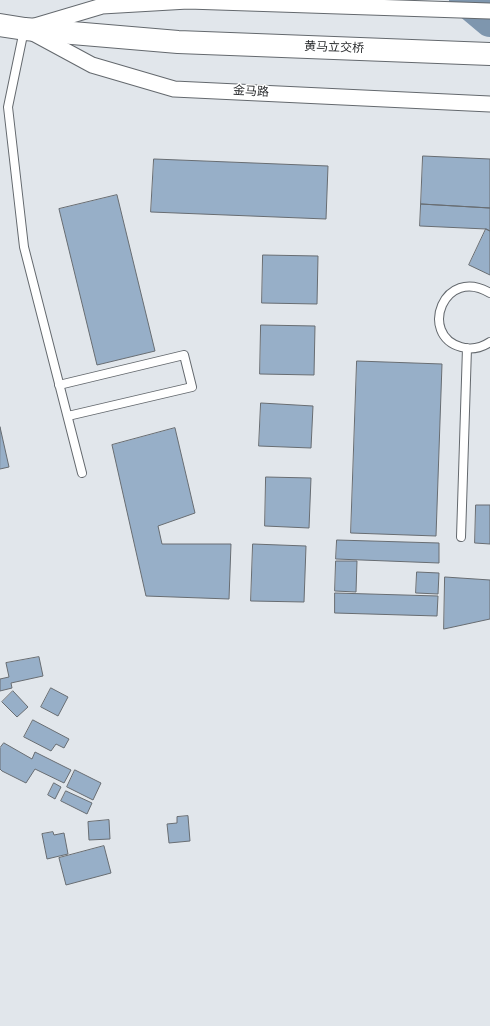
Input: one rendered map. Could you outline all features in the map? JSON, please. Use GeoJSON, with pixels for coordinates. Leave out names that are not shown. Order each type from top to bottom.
{"type":"FeatureCollection","features":[{"type":"Feature","properties":{"kind":"main road","name":"金马路"},"geometry":{"type":"LineString","coordinates":[[0,25],[25,29],[178,42]]}},
{"type":"Feature","properties":{"kind":"main road","name":"黄马立交桥"},"geometry":{"type":"LineString","coordinates":[[178,42],[490,54]]}},
{"type":"Feature","properties":{"kind":"street","name":"金马路"},"geometry":{"type":"LineString","coordinates":[[25,29],[102,6],[188,1],[490,11]]}},
{"type":"Feature","properties":{"kind":"street","name":"金马路"},"geometry":{"type":"LineString","coordinates":[[25,29],[92,65],[174,89],[490,104]]}},
{"type":"Feature","properties":{"kind":"lane"},"geometry":{"type":"LineString","coordinates":[[25,29],[8,107],[24,247],[82,473]]}},
{"type":"Feature","properties":{"kind":"lane"},"geometry":{"type":"LineString","coordinates":[[490,293],[474,286],[465,286],[449,294],[440,309],[440,327],[444,335],[458,346],[476,348],[490,342]]}},
{"type":"Feature","properties":{"kind":"lane"},"geometry":{"type":"LineString","coordinates":[[461,537],[467,348]]}},
{"type":"Feature","properties":{"kind":"lane"},"geometry":{"type":"LineString","coordinates":[[60,385],[184,355],[192,387],[68,416]]}},
{"type":"Feature","properties":{"kind":"building"},"geometry":{"type":"Polygon","coordinates":[[[423,156],[490,159],[490,208],[421,204],[423,156]]]}},
{"type":"Feature","properties":{"kind":"building"},"geometry":{"type":"Polygon","coordinates":[[[154,159],[328,166],[326,219],[151,212],[154,159]]]}},
{"type":"Feature","properties":{"kind":"building"},"geometry":{"type":"Polygon","coordinates":[[[117,195],[155,351],[97,365],[59,209],[117,195]]]}},
{"type":"Feature","properties":{"kind":"building"},"geometry":{"type":"Polygon","coordinates":[[[421,204],[490,208],[490,231],[486,229],[420,226],[421,204]]]}},
{"type":"Feature","properties":{"kind":"building"},"geometry":{"type":"Polygon","coordinates":[[[486,229],[490,231],[490,275],[469,265],[486,229]]]}},
{"type":"Feature","properties":{"kind":"building"},"geometry":{"type":"Polygon","coordinates":[[[263,255],[318,256],[317,304],[262,303],[263,255]]]}},
{"type":"Feature","properties":{"kind":"building"},"geometry":{"type":"Polygon","coordinates":[[[261,325],[315,326],[314,375],[260,374],[261,325]]]}},
{"type":"Feature","properties":{"kind":"building"},"geometry":{"type":"Polygon","coordinates":[[[357,361],[442,364],[436,536],[351,533],[357,361]]]}},
{"type":"Feature","properties":{"kind":"building"},"geometry":{"type":"Polygon","coordinates":[[[261,403],[313,406],[311,448],[259,446],[261,403]]]}},
{"type":"Feature","properties":{"kind":"building"},"geometry":{"type":"Polygon","coordinates":[[[0,427],[9,467],[0,469],[0,427]]]}},
{"type":"Feature","properties":{"kind":"building"},"geometry":{"type":"Polygon","coordinates":[[[175,428],[195,513],[158,526],[162,544],[231,544],[229,599],[146,596],[112,445],[175,428]]]}},
{"type":"Feature","properties":{"kind":"building"},"geometry":{"type":"Polygon","coordinates":[[[266,477],[311,478],[309,528],[265,526],[266,477]]]}},
{"type":"Feature","properties":{"kind":"building"},"geometry":{"type":"Polygon","coordinates":[[[476,505],[490,505],[490,544],[475,543],[476,505]]]}},
{"type":"Feature","properties":{"kind":"building"},"geometry":{"type":"Polygon","coordinates":[[[337,540],[439,543],[439,563],[336,559],[337,540]]]}},
{"type":"Feature","properties":{"kind":"building"},"geometry":{"type":"Polygon","coordinates":[[[253,544],[306,546],[304,602],[251,601],[253,544]]]}},
{"type":"Feature","properties":{"kind":"building"},"geometry":{"type":"Polygon","coordinates":[[[336,561],[357,561],[356,592],[335,591],[336,561]]]}},
{"type":"Feature","properties":{"kind":"building"},"geometry":{"type":"Polygon","coordinates":[[[417,572],[439,573],[438,594],[416,593],[417,572]]]}},
{"type":"Feature","properties":{"kind":"building"},"geometry":{"type":"Polygon","coordinates":[[[445,577],[490,580],[490,619],[444,629],[445,577]]]}},
{"type":"Feature","properties":{"kind":"building"},"geometry":{"type":"Polygon","coordinates":[[[335,593],[438,596],[437,616],[335,613],[335,593]]]}},
{"type":"Feature","properties":{"kind":"building"},"geometry":{"type":"Polygon","coordinates":[[[39,657],[43,676],[11,683],[12,688],[0,691],[0,679],[9,677],[6,663],[39,657]]]}},
{"type":"Feature","properties":{"kind":"building"},"geometry":{"type":"Polygon","coordinates":[[[51,688],[68,697],[58,716],[41,707],[51,688]]]}},
{"type":"Feature","properties":{"kind":"building"},"geometry":{"type":"Polygon","coordinates":[[[13,691],[28,707],[17,717],[2,702],[13,691]]]}},
{"type":"Feature","properties":{"kind":"building"},"geometry":{"type":"Polygon","coordinates":[[[33,720],[69,739],[64,748],[56,744],[51,751],[24,737],[33,720]]]}},
{"type":"Feature","properties":{"kind":"building"},"geometry":{"type":"Polygon","coordinates":[[[4,743],[32,759],[35,752],[71,770],[64,783],[35,769],[26,783],[0,769],[0,748],[4,743]]]}},
{"type":"Feature","properties":{"kind":"building"},"geometry":{"type":"Polygon","coordinates":[[[75,770],[101,783],[93,800],[67,787],[75,770]]]}},
{"type":"Feature","properties":{"kind":"building"},"geometry":{"type":"Polygon","coordinates":[[[54,783],[61,787],[55,799],[48,795],[54,783]]]}},
{"type":"Feature","properties":{"kind":"building"},"geometry":{"type":"Polygon","coordinates":[[[66,791],[92,803],[87,814],[61,801],[66,791]]]}},
{"type":"Feature","properties":{"kind":"building"},"geometry":{"type":"Polygon","coordinates":[[[188,816],[190,841],[169,843],[167,824],[177,823],[177,817],[188,816]]]}},
{"type":"Feature","properties":{"kind":"building"},"geometry":{"type":"Polygon","coordinates":[[[109,820],[110,839],[89,840],[88,822],[109,820]]]}},
{"type":"Feature","properties":{"kind":"building"},"geometry":{"type":"Polygon","coordinates":[[[53,832],[54,835],[64,833],[68,854],[47,859],[42,834],[53,832]]]}},
{"type":"Feature","properties":{"kind":"building"},"geometry":{"type":"Polygon","coordinates":[[[104,846],[111,873],[66,885],[59,858],[104,846]]]}},
{"type":"Feature","properties":{"kind":"waterway"},"geometry":{"type":"LineString","coordinates":[[465,0],[490,21]]}}]}
